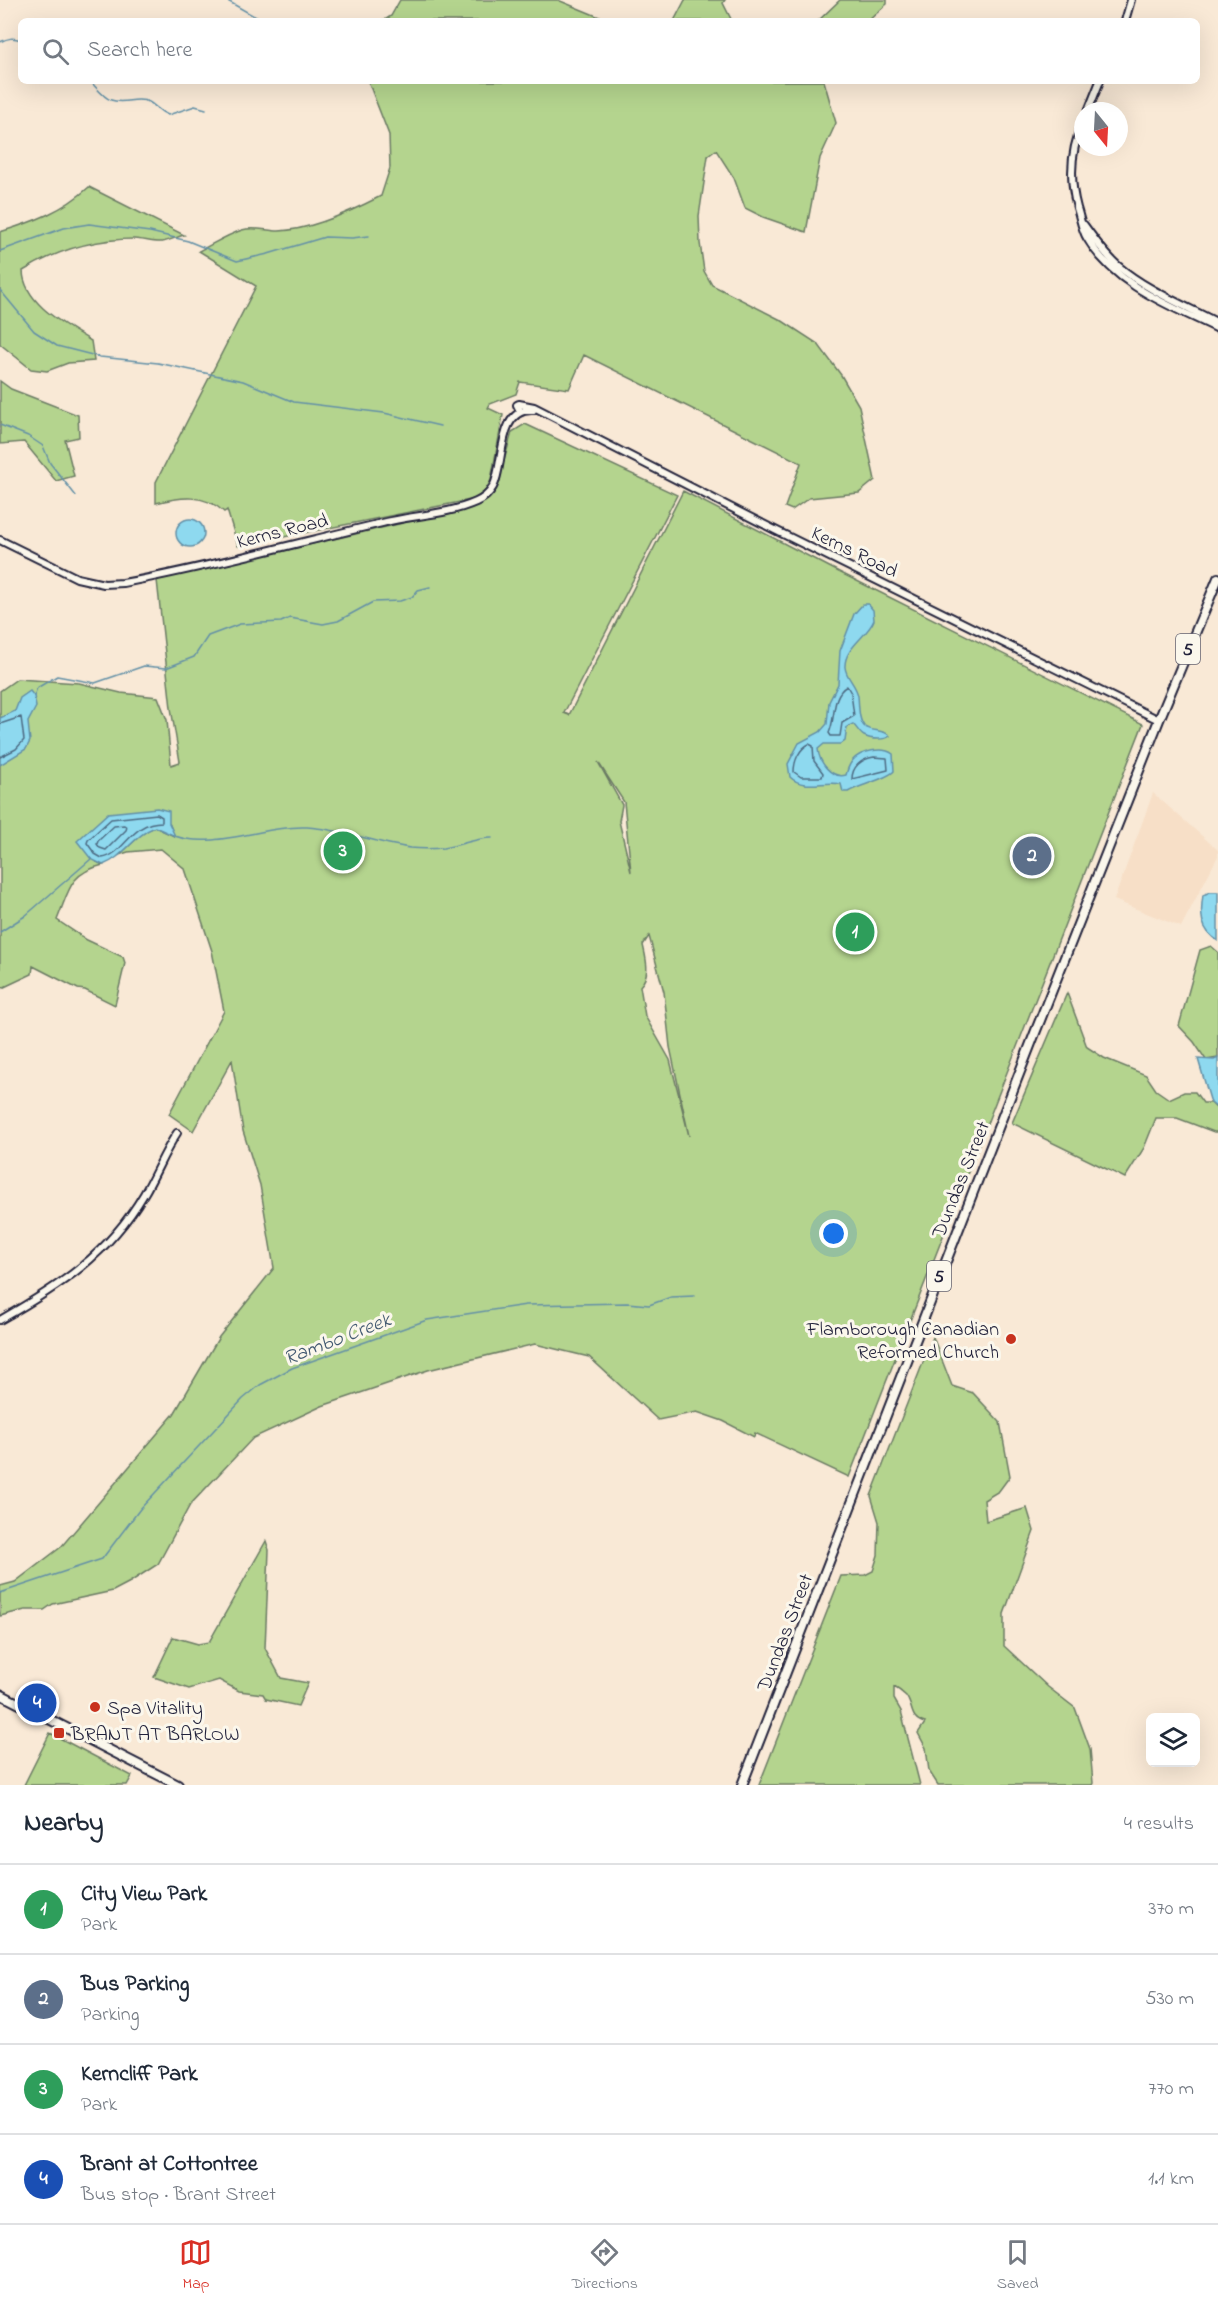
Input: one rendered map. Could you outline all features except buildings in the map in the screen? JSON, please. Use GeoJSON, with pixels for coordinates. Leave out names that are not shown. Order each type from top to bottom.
{"type":"FeatureCollection","features":[{"type":"Feature","properties":{"kind":"main road","name":"5"},"geometry":{"type":"LineString","coordinates":[[1159,720],[1218,578]]}},
{"type":"Feature","properties":{"kind":"main road","name":"Dundas Street"},"geometry":{"type":"LineString","coordinates":[[742,1785],[851,1500],[1159,720]]}},
{"type":"Feature","properties":{"kind":"main road"},"geometry":{"type":"LineString","coordinates":[[0,1694],[178,1785]]}},
{"type":"Feature","properties":{"kind":"street"},"geometry":{"type":"LineString","coordinates":[[1126,18],[1131,0]]}},
{"type":"Feature","properties":{"kind":"street"},"geometry":{"type":"LineString","coordinates":[[1092,102],[1099,84]]}},
{"type":"Feature","properties":{"kind":"street"},"geometry":{"type":"LineString","coordinates":[[1074,156],[1072,172],[1075,202],[1085,236],[1096,251],[1122,278],[1149,295],[1218,329]]}},
{"type":"Feature","properties":{"kind":"street"},"geometry":{"type":"LineString","coordinates":[[1082,222],[1100,247],[1126,272],[1150,289],[1218,322]]}},
{"type":"Feature","properties":{"kind":"street","name":"Kerns Road"},"geometry":{"type":"LineString","coordinates":[[0,540],[77,578],[104,584],[123,583],[468,505],[483,498],[495,484],[507,433],[518,408],[537,411],[1159,720]]}},
{"type":"Feature","properties":{"kind":"street"},"geometry":{"type":"LineString","coordinates":[[0,1320],[61,1284],[100,1252],[137,1206],[177,1133]]}},
{"type":"Feature","properties":{"kind":"shaded area"},"geometry":{"type":"Polygon","coordinates":[[[1153,793],[1218,850],[1218,856],[1181,927],[1114,900],[1153,793]]]}},
{"type":"Feature","properties":{"kind":"green space"},"geometry":{"type":"Polygon","coordinates":[[[400,0],[558,0],[602,18],[388,18],[400,0]]]}},
{"type":"Feature","properties":{"kind":"green space"},"geometry":{"type":"Polygon","coordinates":[[[685,0],[725,0],[723,3],[730,18],[676,18],[685,0]]]}},
{"type":"Feature","properties":{"kind":"green space"},"geometry":{"type":"Polygon","coordinates":[[[840,0],[887,0],[887,4],[871,18],[821,18],[840,0]]]}},
{"type":"Feature","properties":{"kind":"green space"},"geometry":{"type":"Polygon","coordinates":[[[369,84],[825,84],[836,123],[820,158],[806,232],[745,208],[734,178],[716,150],[708,156],[699,216],[700,243],[704,271],[712,285],[781,320],[818,344],[841,375],[859,406],[875,480],[859,493],[809,498],[792,510],[785,507],[801,463],[584,355],[569,389],[520,382],[516,394],[490,404],[488,408],[503,415],[491,480],[485,491],[475,499],[238,546],[227,510],[224,512],[208,502],[192,498],[156,503],[156,482],[256,286],[199,251],[242,230],[279,231],[304,227],[345,213],[381,196],[390,168],[389,135],[369,84]]]}},
{"type":"Feature","properties":{"kind":"green space"},"geometry":{"type":"Polygon","coordinates":[[[89,187],[184,235],[162,242],[134,239],[104,241],[76,247],[49,257],[23,271],[25,283],[38,303],[59,321],[91,341],[94,361],[68,363],[47,371],[31,369],[0,344],[0,232],[47,215],[69,203],[89,187]]]}},
{"type":"Feature","properties":{"kind":"green space"},"geometry":{"type":"Polygon","coordinates":[[[0,381],[11,389],[78,415],[79,437],[65,440],[74,476],[56,481],[24,442],[0,444],[0,381]]]}},
{"type":"Feature","properties":{"kind":"green space"},"geometry":{"type":"Polygon","coordinates":[[[525,424],[677,495],[564,713],[569,715],[683,491],[1143,724],[849,1477],[755,1433],[754,1437],[723,1421],[697,1412],[658,1420],[589,1357],[535,1344],[428,1370],[322,1406],[253,1438],[190,1505],[158,1564],[113,1591],[53,1604],[44,1610],[25,1610],[0,1616],[0,1586],[15,1582],[61,1547],[174,1414],[219,1337],[274,1268],[260,1185],[243,1131],[232,1060],[193,1131],[169,1114],[224,1011],[212,951],[185,869],[161,849],[119,855],[145,831],[155,827],[134,833],[97,862],[103,865],[92,868],[77,878],[68,892],[57,920],[87,940],[123,957],[125,963],[115,1005],[33,966],[32,974],[0,989],[0,691],[17,679],[79,683],[121,693],[158,697],[167,720],[171,765],[180,762],[171,708],[157,580],[476,506],[489,499],[496,490],[512,432],[525,424]],[[598,762],[622,805],[619,821],[631,872],[624,802],[598,762]],[[169,823],[155,827],[174,836],[169,823]],[[649,936],[643,945],[647,972],[640,986],[645,1016],[670,1060],[689,1136],[670,1047],[664,992],[649,936]]]}},
{"type":"Feature","properties":{"kind":"green space"},"geometry":{"type":"Polygon","coordinates":[[[1211,946],[1218,952],[1218,1058],[1206,1060],[1179,1026],[1200,950],[1211,946]]]}},
{"type":"Feature","properties":{"kind":"green space"},"geometry":{"type":"Polygon","coordinates":[[[1067,993],[1087,1047],[1104,1058],[1146,1075],[1156,1090],[1169,1099],[1184,1092],[1195,1092],[1203,1103],[1211,1103],[1215,1107],[1218,1105],[1218,1132],[1177,1118],[1156,1118],[1144,1148],[1125,1178],[1012,1123],[1067,993]]]}},
{"type":"Feature","properties":{"kind":"green space"},"geometry":{"type":"Polygon","coordinates":[[[933,1337],[952,1386],[973,1393],[1000,1422],[1010,1476],[999,1491],[984,1500],[986,1521],[1027,1508],[1034,1531],[1004,1614],[1004,1646],[1048,1687],[1075,1708],[1090,1749],[1093,1783],[1092,1785],[938,1785],[929,1771],[926,1748],[918,1733],[925,1723],[916,1719],[906,1696],[894,1687],[894,1699],[901,1711],[920,1785],[759,1785],[841,1576],[865,1575],[873,1571],[878,1555],[879,1522],[871,1496],[933,1337]]]}},
{"type":"Feature","properties":{"kind":"green space"},"geometry":{"type":"Polygon","coordinates":[[[266,1541],[269,1550],[265,1648],[281,1678],[308,1683],[298,1706],[266,1699],[263,1694],[239,1691],[219,1680],[189,1689],[154,1677],[173,1637],[198,1644],[209,1642],[266,1541]]]}},
{"type":"Feature","properties":{"kind":"green space"},"geometry":{"type":"Polygon","coordinates":[[[50,1733],[132,1776],[127,1785],[24,1785],[50,1733]]]}},
{"type":"Feature","properties":{"kind":"water"},"geometry":{"type":"Polygon","coordinates":[[[190,519],[200,523],[204,533],[200,543],[190,547],[180,543],[176,533],[180,523],[190,519]]]}},
{"type":"Feature","properties":{"kind":"water"},"geometry":{"type":"Polygon","coordinates":[[[863,604],[868,604],[873,610],[874,620],[848,654],[845,667],[857,692],[863,724],[868,729],[885,732],[890,736],[881,739],[867,737],[861,734],[853,724],[847,727],[845,741],[841,744],[824,744],[818,749],[823,764],[831,772],[841,776],[846,775],[856,757],[878,750],[893,754],[894,771],[886,777],[848,792],[843,792],[841,784],[808,784],[796,781],[790,777],[788,764],[799,743],[820,732],[827,724],[829,702],[838,684],[840,651],[854,614],[863,604]]]}},
{"type":"Feature","properties":{"kind":"water"},"geometry":{"type":"Polygon","coordinates":[[[30,691],[34,696],[36,707],[28,722],[30,741],[26,749],[0,765],[0,718],[15,711],[20,698],[30,691]]]}},
{"type":"Feature","properties":{"kind":"water"},"geometry":{"type":"Polygon","coordinates":[[[157,808],[169,811],[169,823],[175,836],[155,827],[141,835],[117,857],[103,865],[91,859],[77,841],[108,813],[157,808]]]}},
{"type":"Feature","properties":{"kind":"water"},"geometry":{"type":"Polygon","coordinates":[[[1218,892],[1218,941],[1208,932],[1203,921],[1203,895],[1218,892]]]}},
{"type":"Feature","properties":{"kind":"water"},"geometry":{"type":"Polygon","coordinates":[[[1218,1058],[1218,1105],[1216,1107],[1211,1103],[1198,1059],[1218,1058]]]}},
{"type":"Feature","properties":{"kind":"waterway"},"geometry":{"type":"LineString","coordinates":[[226,0],[258,18]]}},
{"type":"Feature","properties":{"kind":"waterway"},"geometry":{"type":"LineString","coordinates":[[0,42],[10,38],[18,39]]}},
{"type":"Feature","properties":{"kind":"waterway"},"geometry":{"type":"LineString","coordinates":[[93,84],[108,99],[121,102],[144,100],[168,115],[195,106],[206,109]]}},
{"type":"Feature","properties":{"kind":"waterway"},"geometry":{"type":"LineString","coordinates":[[0,251],[64,228],[89,224],[150,232],[188,241],[237,261],[325,237],[369,236]]}},
{"type":"Feature","properties":{"kind":"waterway"},"geometry":{"type":"LineString","coordinates":[[0,290],[34,331],[57,346],[100,357],[158,363],[243,381],[294,402],[384,413],[440,426]]}},
{"type":"Feature","properties":{"kind":"waterway"},"geometry":{"type":"LineString","coordinates":[[0,425],[28,436],[43,446],[50,463],[76,496]]}},
{"type":"Feature","properties":{"kind":"waterway"},"geometry":{"type":"LineString","coordinates":[[34,696],[37,688],[57,676],[95,683],[144,666],[166,668],[194,657],[208,636],[240,624],[281,622],[290,618],[323,624],[338,621],[373,602],[400,601],[412,597],[418,590],[430,587]]}},
{"type":"Feature","properties":{"kind":"waterway"},"geometry":{"type":"LineString","coordinates":[[175,836],[190,840],[223,839],[291,827],[307,827],[333,830],[397,846],[426,849],[443,848],[492,838]]}},
{"type":"Feature","properties":{"kind":"waterway"},"geometry":{"type":"LineString","coordinates":[[0,932],[25,916],[91,859]]}},
{"type":"Feature","properties":{"kind":"waterway"},"geometry":{"type":"LineString","coordinates":[[1216,1107],[1218,1114]]}},
{"type":"Feature","properties":{"kind":"waterway","name":"Rambo Creek"},"geometry":{"type":"LineString","coordinates":[[0,1593],[102,1559],[140,1509],[243,1399],[260,1385],[292,1368],[427,1320],[526,1305],[627,1303],[649,1305],[671,1297],[694,1296]]}},
{"type":"Feature","properties":{"kind":"place","name":"Kerncliff Park"},"geometry":{"type":"Point","coordinates":[343,851]}},
{"type":"Feature","properties":{"kind":"place","name":"Bus Parking"},"geometry":{"type":"Point","coordinates":[1032,856]}},
{"type":"Feature","properties":{"kind":"place","name":"City View Park"},"geometry":{"type":"Point","coordinates":[855,932]}},
{"type":"Feature","properties":{"kind":"place","name":"Flamborough Canadian Reformed Church"},"geometry":{"type":"Point","coordinates":[1011,1339]}},
{"type":"Feature","properties":{"kind":"place","name":"Brant at Cottontree"},"geometry":{"type":"Point","coordinates":[37,1703]}},
{"type":"Feature","properties":{"kind":"place","name":"Spa Vitality"},"geometry":{"type":"Point","coordinates":[95,1707]}},
{"type":"Feature","properties":{"kind":"place","name":"BRANT AT BARLOW"},"geometry":{"type":"Point","coordinates":[59,1733]}}]}
